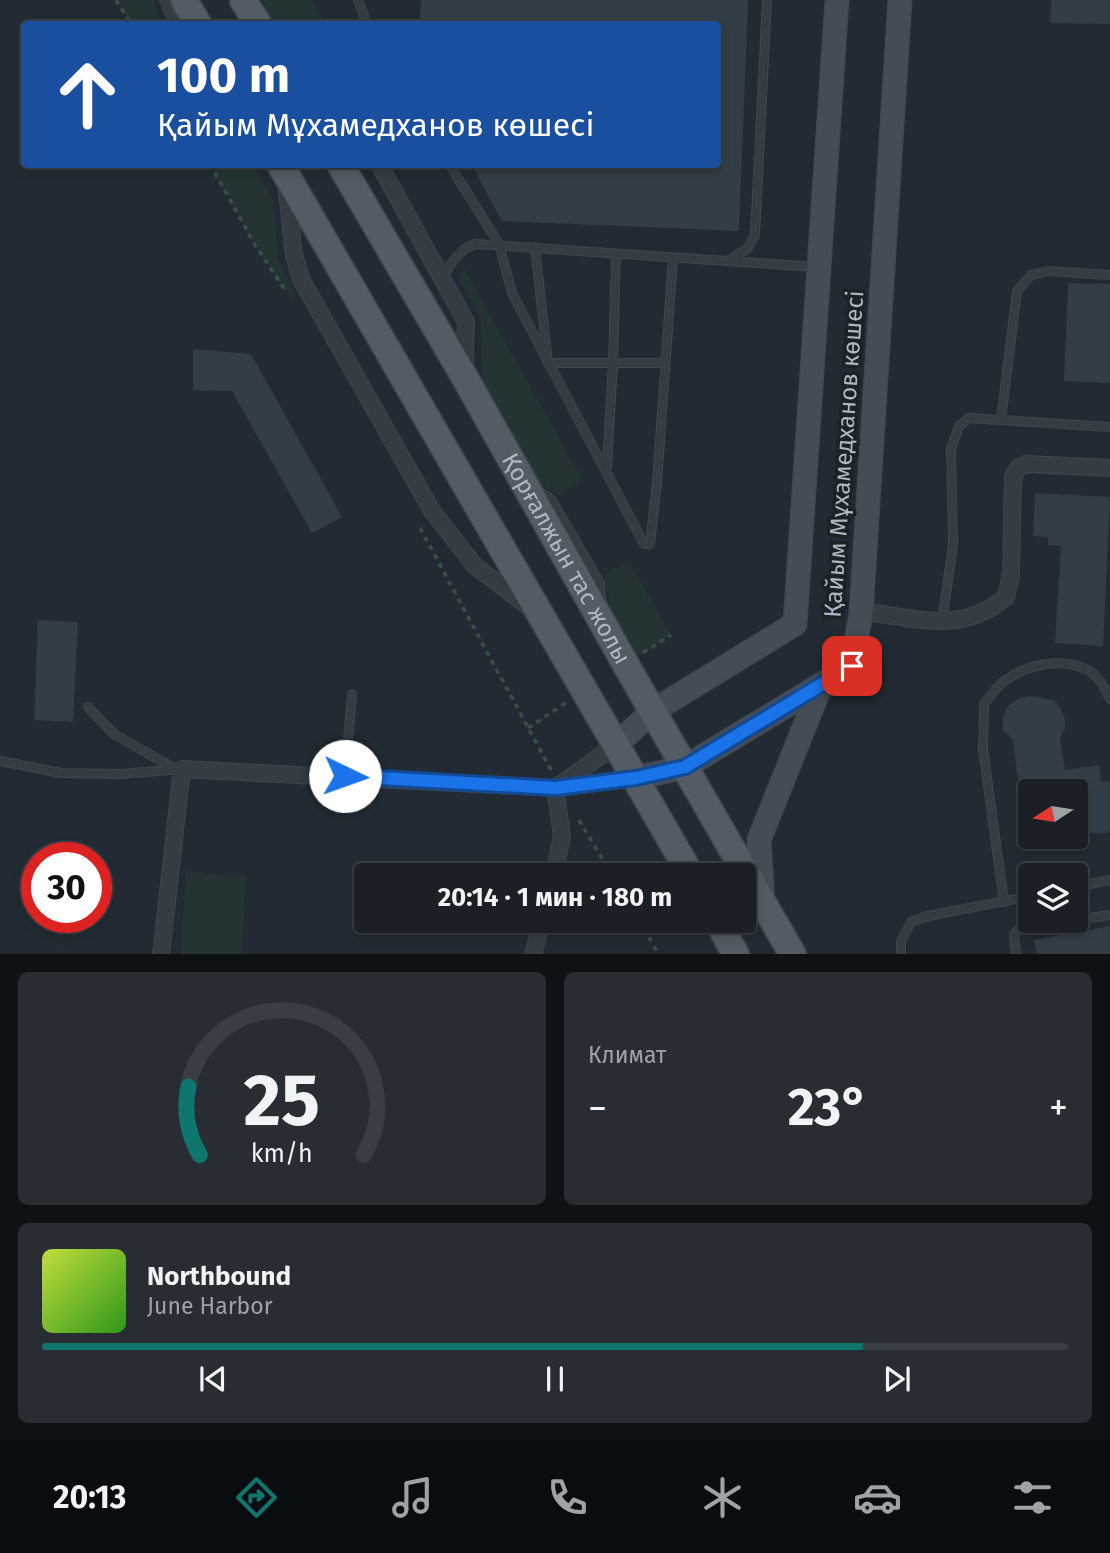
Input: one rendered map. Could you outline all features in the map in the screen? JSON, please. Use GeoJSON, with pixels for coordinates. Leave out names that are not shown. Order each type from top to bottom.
{"type":"FeatureCollection","features":[{"type":"Feature","properties":{"kind":"main road"},"geometry":{"type":"LineString","coordinates":[[184,0],[196,21]]}},
{"type":"Feature","properties":{"kind":"main road"},"geometry":{"type":"LineString","coordinates":[[243,0],[256,21]]}},
{"type":"Feature","properties":{"kind":"main road","name":"Қайым Мұхамедханов көшесі"},"geometry":{"type":"LineString","coordinates":[[617,744],[653,711],[795,624],[837,0]]}},
{"type":"Feature","properties":{"kind":"main road","name":"Қайым Мұхамедханов көшесі"},"geometry":{"type":"LineString","coordinates":[[636,778],[685,767],[852,666],[861,611],[900,0]]}},
{"type":"Feature","properties":{"kind":"main road","name":"Қорғалжын тас жолы"},"geometry":{"type":"LineString","coordinates":[[342,168],[793,954]]}},
{"type":"Feature","properties":{"kind":"main road","name":"Қорғалжын тас жолы"},"geometry":{"type":"LineString","coordinates":[[282,169],[684,863]]}},
{"type":"Feature","properties":{"kind":"main road"},"geometry":{"type":"LineString","coordinates":[[763,903],[760,841],[821,685]]}},
{"type":"Feature","properties":{"kind":"main road"},"geometry":{"type":"LineString","coordinates":[[724,933],[736,954]]}},
{"type":"Feature","properties":{"kind":"street"},"geometry":{"type":"LineString","coordinates":[[381,168],[466,322],[464,376]]}},
{"type":"Feature","properties":{"kind":"street"},"geometry":{"type":"LineString","coordinates":[[282,169],[294,255],[301,279],[432,511],[475,566],[545,620]]}},
{"type":"Feature","properties":{"kind":"street"},"geometry":{"type":"LineString","coordinates":[[861,611],[942,622],[960,621],[993,609],[1006,597],[1011,575],[1013,478],[1019,467],[1027,464],[1110,468]]}},
{"type":"Feature","properties":{"kind":"street"},"geometry":{"type":"LineString","coordinates":[[558,787],[617,744]]}},
{"type":"Feature","properties":{"kind":"street"},"geometry":{"type":"LineString","coordinates":[[161,954],[179,769],[558,787],[636,778]]}},
{"type":"Feature","properties":{"kind":"street"},"geometry":{"type":"LineString","coordinates":[[556,863],[562,836],[558,787]]}},
{"type":"Feature","properties":{"kind":"street"},"geometry":{"type":"LineString","coordinates":[[533,954],[539,933]]}},
{"type":"Feature","properties":{"kind":"lane"},"geometry":{"type":"LineString","coordinates":[[164,0],[173,21]]}},
{"type":"Feature","properties":{"kind":"lane"},"geometry":{"type":"LineString","coordinates":[[358,0],[366,21]]}},
{"type":"Feature","properties":{"kind":"lane"},"geometry":{"type":"LineString","coordinates":[[727,262],[747,249],[755,235],[767,0]]}},
{"type":"Feature","properties":{"kind":"lane"},"geometry":{"type":"LineString","coordinates":[[452,168],[499,244],[512,293],[644,544],[650,544],[657,483],[663,363],[673,258]]}},
{"type":"Feature","properties":{"kind":"lane"},"geometry":{"type":"LineString","coordinates":[[442,279],[457,255],[475,244],[819,267]]}},
{"type":"Feature","properties":{"kind":"lane"},"geometry":{"type":"LineString","coordinates":[[535,247],[548,363]]}},
{"type":"Feature","properties":{"kind":"lane"},"geometry":{"type":"LineString","coordinates":[[607,470],[614,363],[616,253]]}},
{"type":"Feature","properties":{"kind":"lane"},"geometry":{"type":"LineString","coordinates":[[1001,420],[1017,291],[1031,275],[1048,271],[1110,275]]}},
{"type":"Feature","properties":{"kind":"lane"},"geometry":{"type":"LineString","coordinates":[[548,363],[663,363]]}},
{"type":"Feature","properties":{"kind":"lane"},"geometry":{"type":"LineString","coordinates":[[942,622],[953,545],[951,449],[959,426],[969,418],[1110,427]]}},
{"type":"Feature","properties":{"kind":"lane"},"geometry":{"type":"LineString","coordinates":[[1004,902],[983,749],[984,704],[1002,683],[1030,667],[1059,663],[1087,670],[1103,685],[1110,699]]}},
{"type":"Feature","properties":{"kind":"lane"},"geometry":{"type":"LineString","coordinates":[[345,776],[352,694]]}},
{"type":"Feature","properties":{"kind":"lane"},"geometry":{"type":"LineString","coordinates":[[88,707],[114,734],[179,769]]}},
{"type":"Feature","properties":{"kind":"lane"},"geometry":{"type":"LineString","coordinates":[[0,761],[61,773],[121,774],[179,769]]}},
{"type":"Feature","properties":{"kind":"lane"},"geometry":{"type":"LineString","coordinates":[[1088,885],[1110,880]]}},
{"type":"Feature","properties":{"kind":"lane"},"geometry":{"type":"LineString","coordinates":[[901,954],[901,941],[911,922],[928,916],[1018,899]]}},
{"type":"Feature","properties":{"kind":"lane"},"geometry":{"type":"LineString","coordinates":[[1088,918],[1110,915]]}},
{"type":"Feature","properties":{"kind":"lane"},"geometry":{"type":"LineString","coordinates":[[1016,954],[1014,934],[1018,930]]}},
{"type":"Feature","properties":{"kind":"path"},"geometry":{"type":"LineString","coordinates":[[116,0],[129,21]]}},
{"type":"Feature","properties":{"kind":"path"},"geometry":{"type":"LineString","coordinates":[[212,168],[255,245],[291,299]]}},
{"type":"Feature","properties":{"kind":"path"},"geometry":{"type":"LineString","coordinates":[[418,523],[558,787],[605,863]]}},
{"type":"Feature","properties":{"kind":"path"},"geometry":{"type":"LineString","coordinates":[[636,658],[671,635]]}},
{"type":"Feature","properties":{"kind":"path"},"geometry":{"type":"LineString","coordinates":[[527,728],[566,703]]}},
{"type":"Feature","properties":{"kind":"path"},"geometry":{"type":"LineString","coordinates":[[647,933],[659,954]]}},
{"type":"Feature","properties":{"kind":"shaded area"},"geometry":{"type":"Polygon","coordinates":[[[116,0],[154,0],[159,21],[129,21],[116,0]]]}},
{"type":"Feature","properties":{"kind":"shaded area"},"geometry":{"type":"Polygon","coordinates":[[[261,0],[311,0],[323,21],[272,21],[261,0]]]}},
{"type":"Feature","properties":{"kind":"shaded area"},"geometry":{"type":"Polygon","coordinates":[[[212,168],[256,168],[273,200],[279,262],[297,296],[291,299],[255,245],[212,168]]]}},
{"type":"Feature","properties":{"kind":"shaded area"},"geometry":{"type":"Polygon","coordinates":[[[464,269],[582,479],[559,496],[535,480],[483,392],[480,317],[458,278],[464,269]]]}},
{"type":"Feature","properties":{"kind":"shaded area"},"geometry":{"type":"Polygon","coordinates":[[[629,561],[671,635],[636,658],[613,623],[604,574],[629,561]]]}},
{"type":"Feature","properties":{"kind":"shaded area"},"geometry":{"type":"Polygon","coordinates":[[[186,871],[246,877],[241,954],[181,954],[186,871]]]}},
{"type":"Feature","properties":{"kind":"building"},"geometry":{"type":"Polygon","coordinates":[[[421,0],[748,0],[739,231],[502,221],[473,168],[721,168],[721,21],[420,21],[421,0]]]}},
{"type":"Feature","properties":{"kind":"building"},"geometry":{"type":"Polygon","coordinates":[[[1051,0],[1110,0],[1110,24],[1050,23],[1051,0]]]}},
{"type":"Feature","properties":{"kind":"building"},"geometry":{"type":"Polygon","coordinates":[[[1068,283],[1110,284],[1110,383],[1064,381],[1068,283]]]}},
{"type":"Feature","properties":{"kind":"building"},"geometry":{"type":"Polygon","coordinates":[[[193,349],[251,354],[342,517],[312,533],[232,391],[193,390],[193,349]]]}},
{"type":"Feature","properties":{"kind":"building"},"geometry":{"type":"Polygon","coordinates":[[[1035,493],[1110,497],[1103,646],[1055,643],[1061,546],[1048,545],[1048,537],[1033,536],[1035,493]]]}},
{"type":"Feature","properties":{"kind":"building"},"geometry":{"type":"Polygon","coordinates":[[[38,620],[78,622],[73,722],[34,720],[38,620]]]}},
{"type":"Feature","properties":{"kind":"building"},"geometry":{"type":"Polygon","coordinates":[[[1030,696],[1054,700],[1061,709],[1065,719],[1065,728],[1060,737],[1065,770],[1099,765],[1101,782],[1110,781],[1110,831],[1088,831],[1088,779],[1018,780],[1013,740],[1003,730],[1003,716],[1009,705],[1020,698],[1030,696]]]}},
{"type":"Feature","properties":{"kind":"building"},"geometry":{"type":"Polygon","coordinates":[[[1110,926],[1110,954],[1037,954],[1034,940],[1088,933],[1088,930],[1110,926]]]}},
{"type":"Feature","properties":{"kind":"route"},"geometry":{"type":"LineString","coordinates":[[345,776],[555,788],[636,778],[685,767],[852,666]]}}]}
